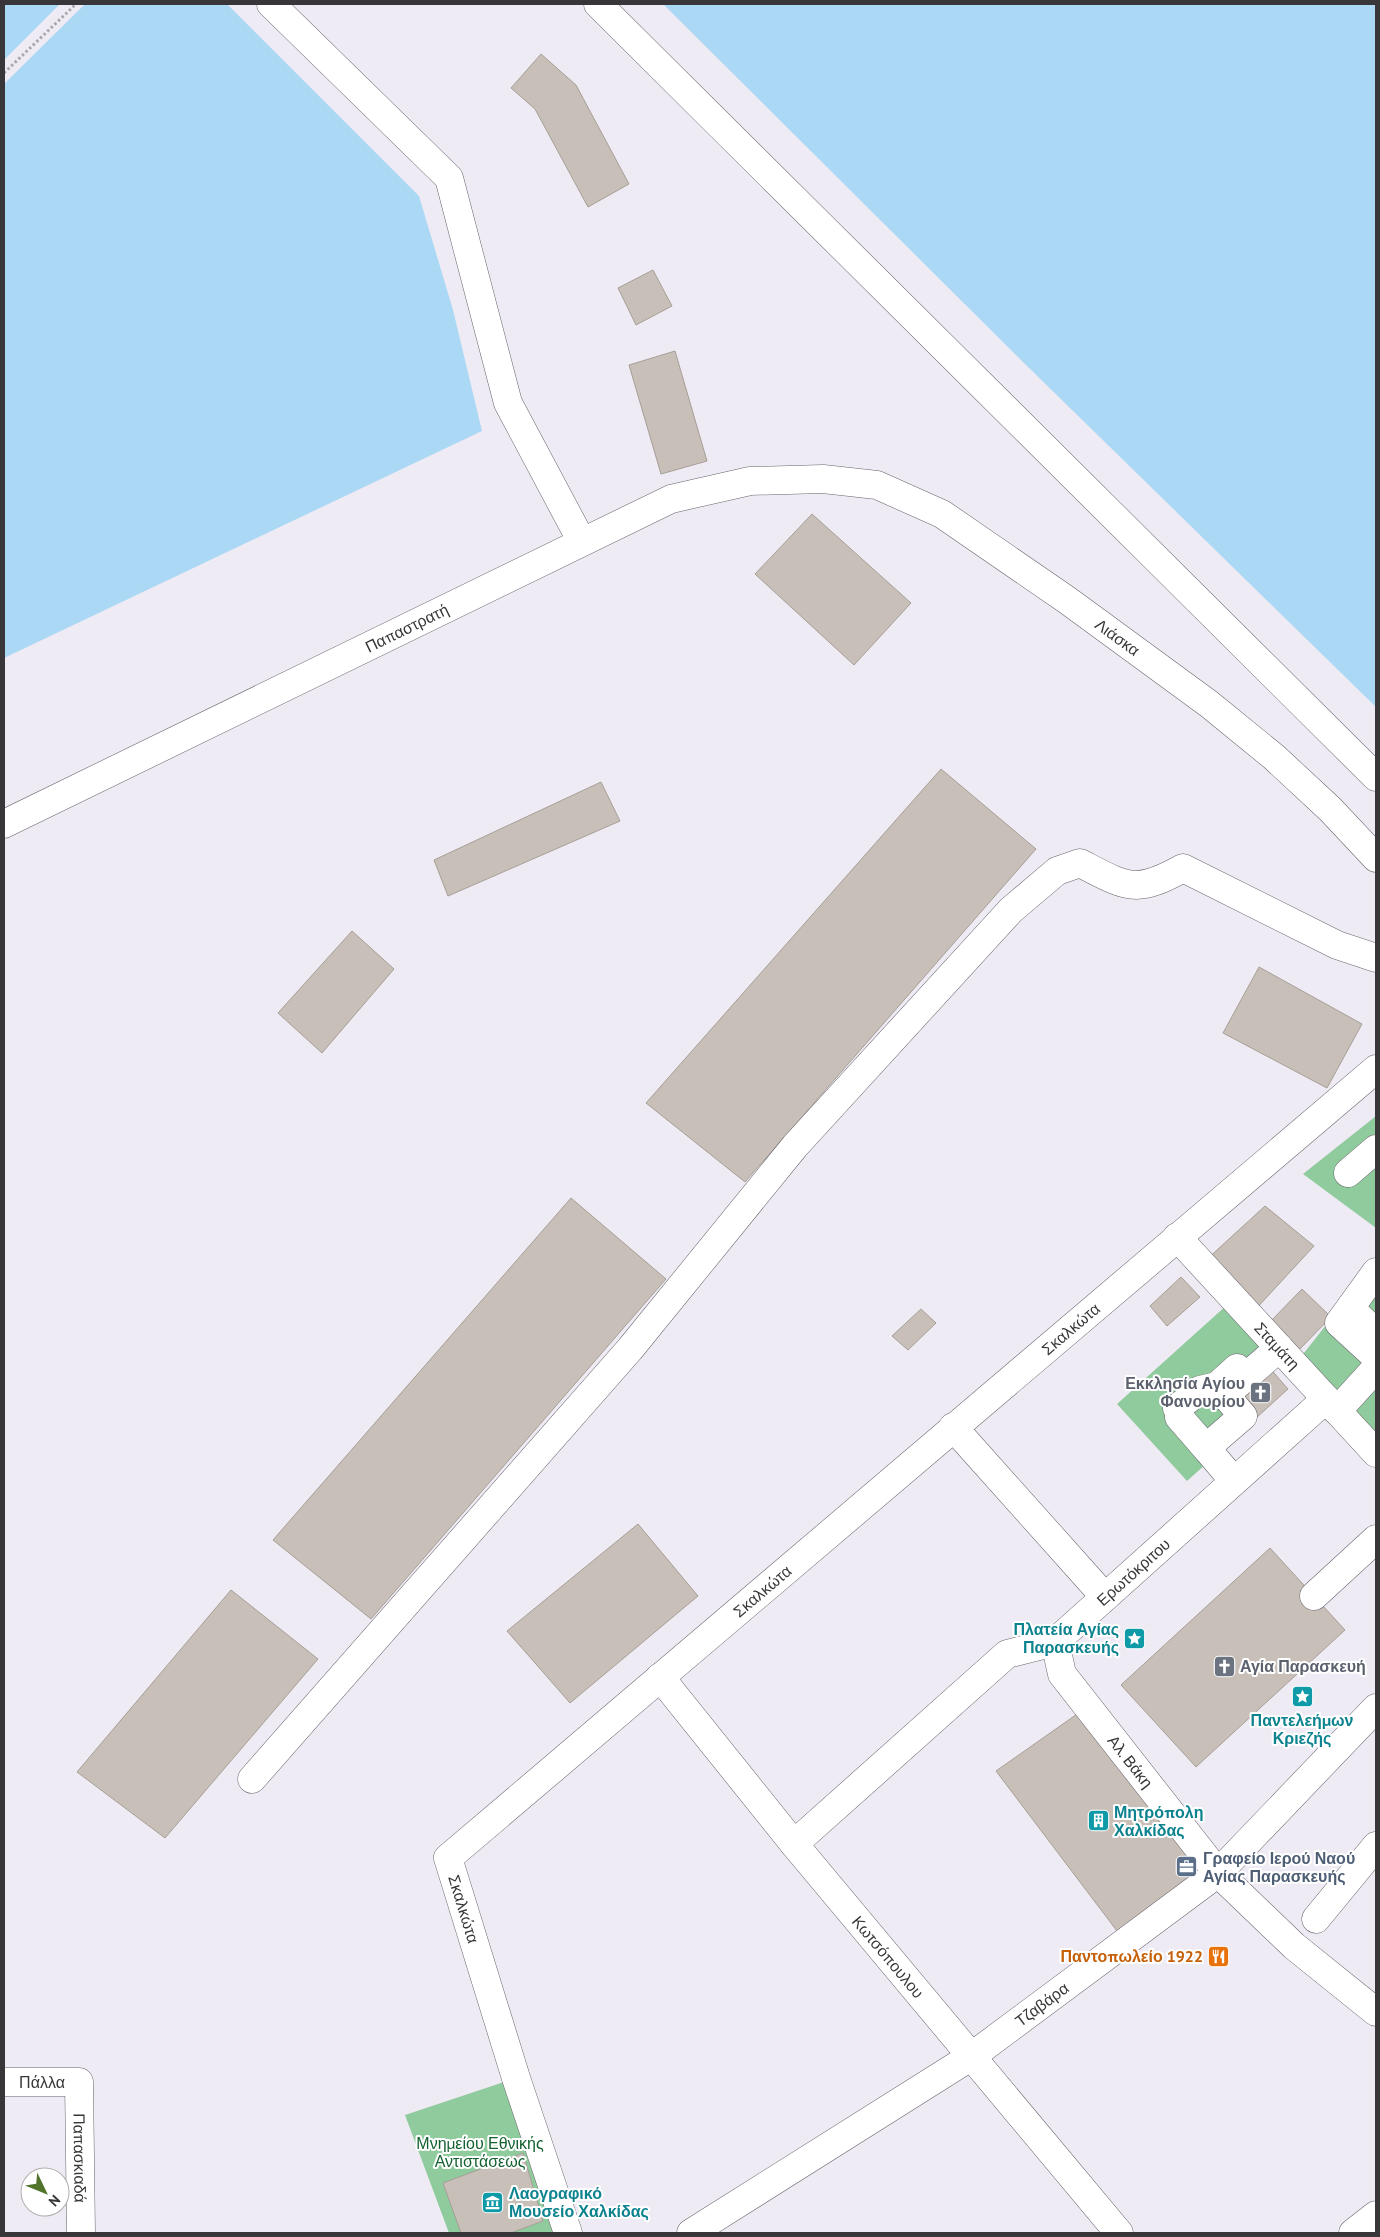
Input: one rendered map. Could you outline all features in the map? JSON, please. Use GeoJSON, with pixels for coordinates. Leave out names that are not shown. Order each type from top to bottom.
{"type":"FeatureCollection","features":[{"type":"Feature","properties":{"kind":"street"},"geometry":{"type":"LineString","coordinates":[[271,4],[449,178],[508,403],[582,542]]}},
{"type":"Feature","properties":{"kind":"street"},"geometry":{"type":"LineString","coordinates":[[598,4],[1376,777]]}},
{"type":"Feature","properties":{"kind":"street","name":"Παπαστρατή"},"geometry":{"type":"LineString","coordinates":[[4,824],[671,499],[750,481],[823,479]]}},
{"type":"Feature","properties":{"kind":"street","name":"Λιάσκα"},"geometry":{"type":"LineString","coordinates":[[823,479],[877,485],[913,500],[950,519],[1067,600],[1209,704],[1281,764],[1330,809],[1376,858]]}},
{"type":"Feature","properties":{"kind":"street"},"geometry":{"type":"LineString","coordinates":[[252,1779],[630,1349],[795,1146],[1011,910],[1056,871],[1080,863],[1132,886],[1157,882],[1183,868],[1337,945],[1376,958]]}},
{"type":"Feature","properties":{"kind":"street","name":"Σκαλκώτα"},"geometry":{"type":"LineString","coordinates":[[568,2233],[516,2078],[448,1858],[1376,1069]]}},
{"type":"Feature","properties":{"kind":"street"},"geometry":{"type":"LineString","coordinates":[[1348,1174],[1376,1149]]}},
{"type":"Feature","properties":{"kind":"street","name":"Σταμάτη"},"geometry":{"type":"LineString","coordinates":[[1177,1237],[1376,1453]]}},
{"type":"Feature","properties":{"kind":"street"},"geometry":{"type":"LineString","coordinates":[[1376,1272],[1339,1323],[1376,1357]]}},
{"type":"Feature","properties":{"kind":"street"},"geometry":{"type":"LineString","coordinates":[[1350,1308],[1376,1333]]}},
{"type":"Feature","properties":{"kind":"street"},"geometry":{"type":"LineString","coordinates":[[1234,1481],[1178,1413],[1200,1390],[1217,1386],[1274,1343]]}},
{"type":"Feature","properties":{"kind":"street"},"geometry":{"type":"LineString","coordinates":[[1206,1448],[1243,1416],[1225,1395],[1274,1343]]}},
{"type":"Feature","properties":{"kind":"street","name":"Ερωτόκριτου"},"geometry":{"type":"LineString","coordinates":[[794,1844],[1007,1654],[1055,1642],[1234,1481],[1332,1405],[1376,1368]]}},
{"type":"Feature","properties":{"kind":"street"},"geometry":{"type":"LineString","coordinates":[[953,1427],[1105,1597]]}},
{"type":"Feature","properties":{"kind":"street"},"geometry":{"type":"LineString","coordinates":[[1314,1596],[1376,1539]]}},
{"type":"Feature","properties":{"kind":"street","name":"Αλ. Βάκη"},"geometry":{"type":"LineString","coordinates":[[1055,1642],[1062,1674],[1218,1873],[1294,1946],[1376,2012]]}},
{"type":"Feature","properties":{"kind":"street","name":"Κωτσόπουλου"},"geometry":{"type":"LineString","coordinates":[[660,1677],[794,1844],[1119,2233]]}},
{"type":"Feature","properties":{"kind":"street","name":"Τζαβάρα"},"geometry":{"type":"LineString","coordinates":[[691,2233],[972,2056],[1218,1873],[1371,1722]]}},
{"type":"Feature","properties":{"kind":"street"},"geometry":{"type":"LineString","coordinates":[[1316,1919],[1376,1846]]}},
{"type":"Feature","properties":{"kind":"street","name":"Πάλλα"},"geometry":{"type":"LineString","coordinates":[[4,2082],[79,2082]]}},
{"type":"Feature","properties":{"kind":"street","name":"Παπασκιαδά"},"geometry":{"type":"LineString","coordinates":[[79,2082],[81,2233]]}},
{"type":"Feature","properties":{"kind":"street"},"geometry":{"type":"LineString","coordinates":[[1353,2233],[1376,2215]]}},
{"type":"Feature","properties":{"kind":"path"},"geometry":{"type":"LineString","coordinates":[[4,74],[76,4]]}},
{"type":"Feature","properties":{"kind":"green space"},"geometry":{"type":"Polygon","coordinates":[[[1376,1116],[1376,1228],[1303,1174],[1376,1116]]]}},
{"type":"Feature","properties":{"kind":"green space"},"geometry":{"type":"Polygon","coordinates":[[[1376,1262],[1376,1436],[1300,1358],[1376,1262]]]}},
{"type":"Feature","properties":{"kind":"green space"},"geometry":{"type":"Polygon","coordinates":[[[1228,1304],[1274,1356],[1253,1422],[1187,1481],[1117,1404],[1228,1304]]]}},
{"type":"Feature","properties":{"kind":"green space","name":"Μνημείου Εθνικής Αντιστάσεως"},"geometry":{"type":"Polygon","coordinates":[[[516,2078],[568,2233],[449,2233],[405,2115],[516,2078]]]}},
{"type":"Feature","properties":{"kind":"water"},"geometry":{"type":"Polygon","coordinates":[[[4,4],[227,4],[419,196],[453,310],[482,431],[4,658],[4,4]]]}},
{"type":"Feature","properties":{"kind":"water"},"geometry":{"type":"Polygon","coordinates":[[[663,4],[1376,4],[1376,707],[1026,365],[663,4]]]}},
{"type":"Feature","properties":{"kind":"pier"},"geometry":{"type":"Polygon","coordinates":[[[60,4],[85,4],[4,84],[4,60],[60,4]]]}},
{"type":"Feature","properties":{"kind":"building"},"geometry":{"type":"Polygon","coordinates":[[[541,54],[576,85],[629,184],[588,207],[535,109],[511,88],[541,54]]]}},
{"type":"Feature","properties":{"kind":"building"},"geometry":{"type":"Polygon","coordinates":[[[653,270],[672,306],[636,325],[618,288],[653,270]]]}},
{"type":"Feature","properties":{"kind":"building"},"geometry":{"type":"Polygon","coordinates":[[[675,351],[707,461],[661,474],[629,365],[675,351]]]}},
{"type":"Feature","properties":{"kind":"building"},"geometry":{"type":"Polygon","coordinates":[[[812,514],[911,603],[854,665],[755,574],[812,514]]]}},
{"type":"Feature","properties":{"kind":"building"},"geometry":{"type":"Polygon","coordinates":[[[941,769],[1036,849],[745,1182],[646,1103],[941,769]]]}},
{"type":"Feature","properties":{"kind":"building"},"geometry":{"type":"Polygon","coordinates":[[[601,782],[620,821],[448,896],[434,860],[601,782]]]}},
{"type":"Feature","properties":{"kind":"building"},"geometry":{"type":"Polygon","coordinates":[[[352,931],[394,969],[322,1053],[278,1013],[352,931]]]}},
{"type":"Feature","properties":{"kind":"building"},"geometry":{"type":"Polygon","coordinates":[[[1259,967],[1362,1024],[1327,1088],[1223,1033],[1259,967]]]}},
{"type":"Feature","properties":{"kind":"building"},"geometry":{"type":"Polygon","coordinates":[[[571,1198],[666,1279],[371,1619],[273,1540],[571,1198]]]}},
{"type":"Feature","properties":{"kind":"building"},"geometry":{"type":"Polygon","coordinates":[[[1265,1206],[1314,1246],[1254,1311],[1205,1261],[1265,1206]]]}},
{"type":"Feature","properties":{"kind":"building"},"geometry":{"type":"Polygon","coordinates":[[[1181,1277],[1200,1297],[1167,1326],[1150,1306],[1181,1277]]]}},
{"type":"Feature","properties":{"kind":"building"},"geometry":{"type":"Polygon","coordinates":[[[1302,1289],[1331,1317],[1297,1352],[1268,1324],[1302,1289]]]}},
{"type":"Feature","properties":{"kind":"building"},"geometry":{"type":"Polygon","coordinates":[[[921,1309],[936,1323],[908,1350],[892,1336],[921,1309]]]}},
{"type":"Feature","properties":{"kind":"building","name":"Εκκλησία Αγίου Φανουρίου"},"geometry":{"type":"Polygon","coordinates":[[[1268,1366],[1288,1389],[1255,1419],[1234,1396],[1268,1366]]]}},
{"type":"Feature","properties":{"kind":"building"},"geometry":{"type":"Polygon","coordinates":[[[638,1524],[698,1596],[570,1703],[507,1631],[638,1524]]]}},
{"type":"Feature","properties":{"kind":"building","name":"Αγία Παρασκευή"},"geometry":{"type":"Polygon","coordinates":[[[1270,1548],[1345,1630],[1196,1767],[1121,1685],[1270,1548]]]}},
{"type":"Feature","properties":{"kind":"building"},"geometry":{"type":"Polygon","coordinates":[[[231,1590],[318,1659],[165,1838],[77,1772],[231,1590]]]}},
{"type":"Feature","properties":{"kind":"building","name":"Μητρόπολη Χαλκίδας"},"geometry":{"type":"Polygon","coordinates":[[[1080,1712],[1200,1871],[1117,1931],[996,1771],[1080,1712]]]}},
{"type":"Feature","properties":{"kind":"building","name":"Λαογραφικό Μουσείο Χαλκίδας"},"geometry":{"type":"Polygon","coordinates":[[[523,2153],[543,2221],[511,2233],[461,2233],[443,2183],[523,2153]]]}},
{"type":"Feature","properties":{"kind":"place","name":"Εκκλησία Αγίου Φανουρίου"},"geometry":{"type":"Point","coordinates":[1261,1392]}},
{"type":"Feature","properties":{"kind":"place","name":"Πλατεία Αγίας Παρασκευής"},"geometry":{"type":"Point","coordinates":[1135,1638]}},
{"type":"Feature","properties":{"kind":"place","name":"Αγία Παρασκευή"},"geometry":{"type":"Point","coordinates":[1224,1666]}},
{"type":"Feature","properties":{"kind":"place","name":"Παντελεήμων Κριεζής"},"geometry":{"type":"Point","coordinates":[1302,1696]}},
{"type":"Feature","properties":{"kind":"place","name":"Μητρόπολη Χαλκίδας"},"geometry":{"type":"Point","coordinates":[1098,1821]}},
{"type":"Feature","properties":{"kind":"place","name":"Γραφείο Ιερού Ναού Αγίας Παρασκευής"},"geometry":{"type":"Point","coordinates":[1187,1867]}},
{"type":"Feature","properties":{"kind":"place","name":"Παντοπωλείο 1922"},"geometry":{"type":"Point","coordinates":[1219,1956]}},
{"type":"Feature","properties":{"kind":"place","name":"Λαογραφικό Μουσείο Χαλκίδας"},"geometry":{"type":"Point","coordinates":[493,2202]}}]}
